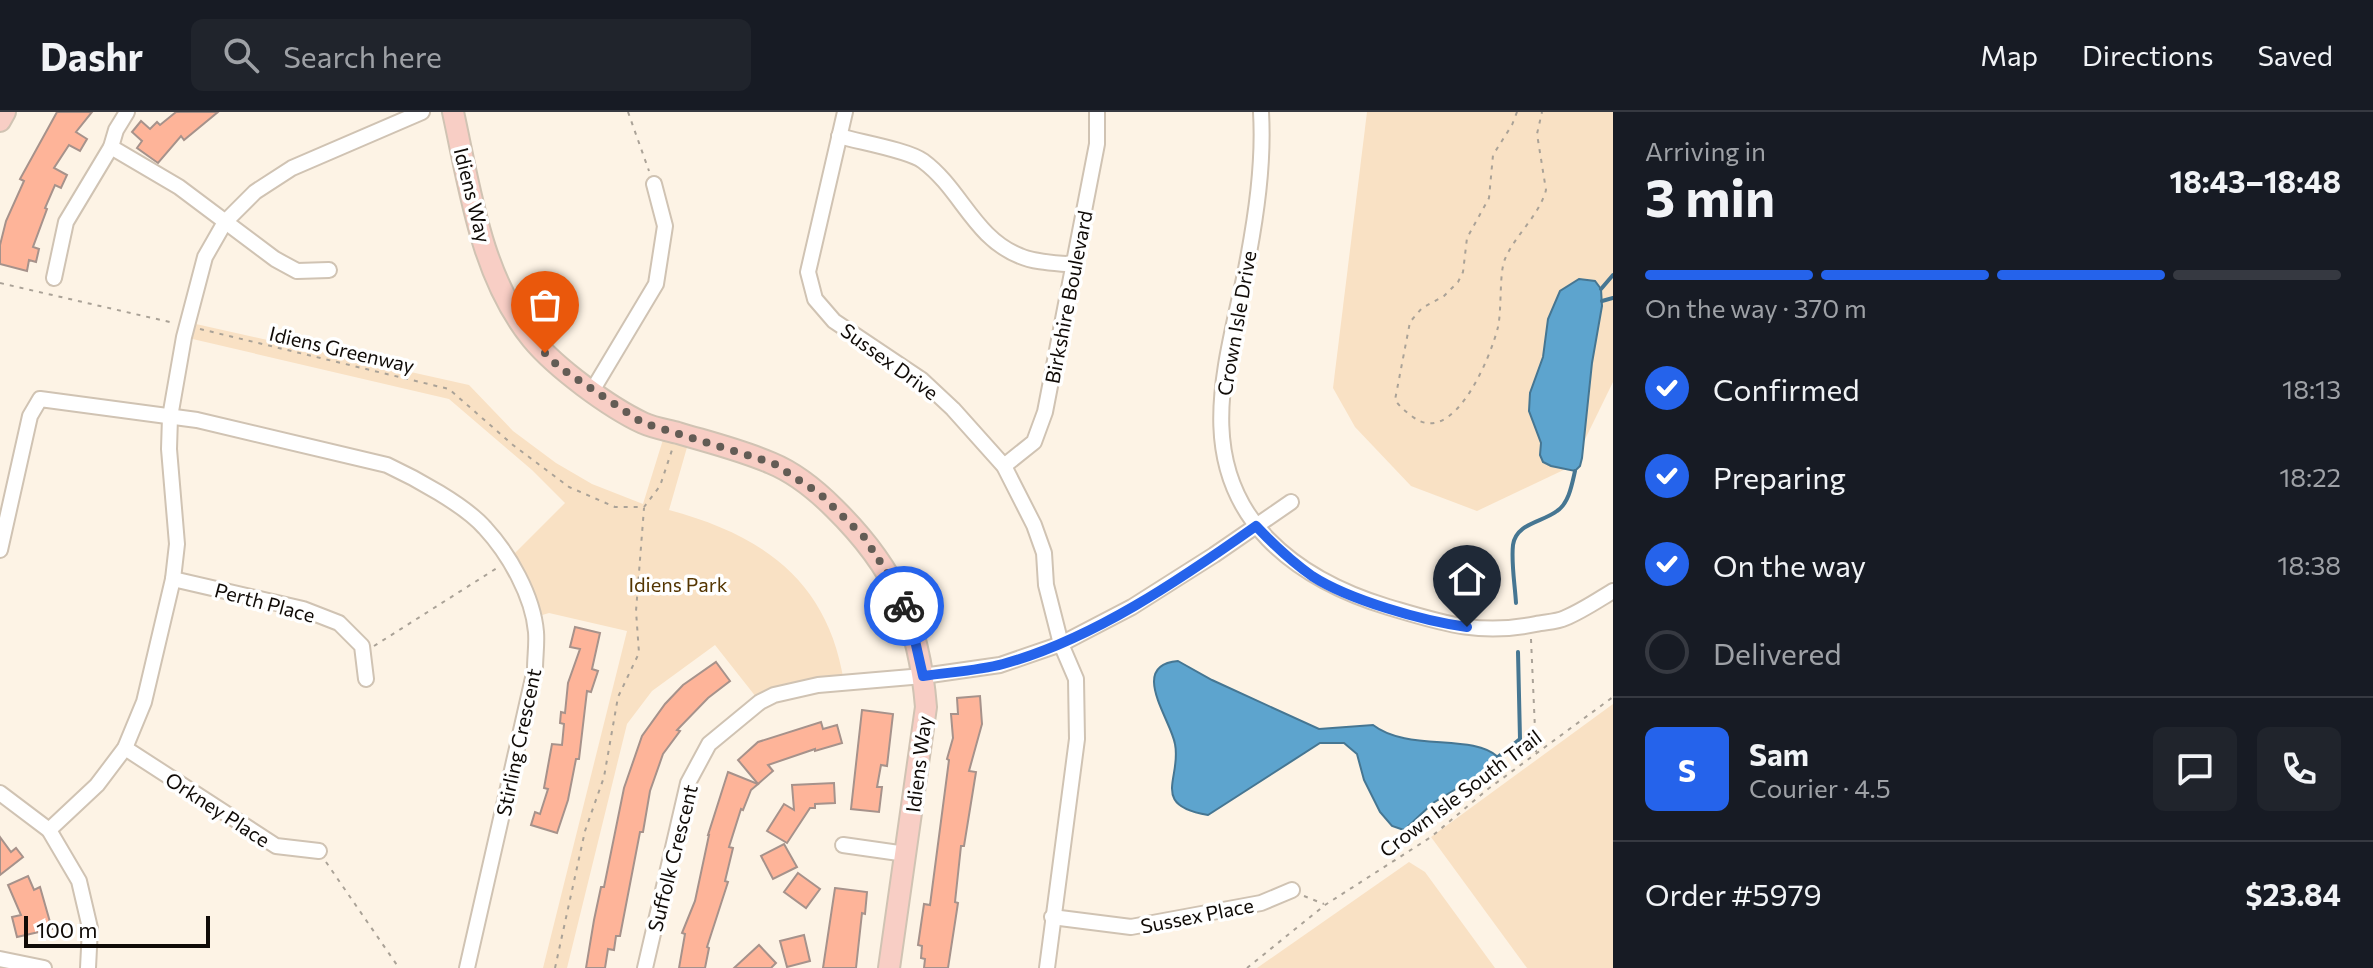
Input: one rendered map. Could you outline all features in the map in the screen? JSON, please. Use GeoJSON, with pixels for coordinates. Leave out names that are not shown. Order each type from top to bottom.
{"type":"FeatureCollection","features":[{"type":"Feature","properties":{"kind":"street"},"geometry":{"type":"LineString","coordinates":[[0,121],[5,112]]}},
{"type":"Feature","properties":{"kind":"street"},"geometry":{"type":"LineString","coordinates":[[54,278],[66,222],[111,147],[116,130],[127,112]]}},
{"type":"Feature","properties":{"kind":"street"},"geometry":{"type":"LineString","coordinates":[[49,830],[97,785],[125,748],[144,702],[173,579],[177,544],[169,449],[170,417],[186,326],[205,257],[225,222],[255,192],[292,168],[422,112]]}},
{"type":"Feature","properties":{"kind":"street","name":"Idiens Way"},"geometry":{"type":"LineString","coordinates":[[453,112],[483,243],[504,295],[531,338],[559,367],[643,423],[773,463],[820,494],[864,537],[894,583],[911,623],[923,676],[926,707],[889,968]]}},
{"type":"Feature","properties":{"kind":"street","name":"Sussex Drive"},"geometry":{"type":"LineString","coordinates":[[845,112],[808,272],[815,299],[834,321],[922,380],[953,409],[1004,466],[1034,525],[1044,553],[1046,585],[1061,644],[1076,679],[1077,739],[1047,968]]}},
{"type":"Feature","properties":{"kind":"street","name":"Birkshire Boulevard"},"geometry":{"type":"LineString","coordinates":[[1004,466],[1034,442],[1045,412],[1097,144],[1097,112]]}},
{"type":"Feature","properties":{"kind":"street","name":"Crown Isle Drive"},"geometry":{"type":"LineString","coordinates":[[1261,112],[1263,139],[1259,181],[1220,410],[1222,453],[1232,487],[1256,526],[1283,554],[1315,577],[1368,601],[1461,627],[1486,630],[1564,619],[1613,591]]}},
{"type":"Feature","properties":{"kind":"street"},"geometry":{"type":"LineString","coordinates":[[839,136],[920,158],[945,179],[975,223],[1000,247],[1023,258],[1075,265]]}},
{"type":"Feature","properties":{"kind":"street"},"geometry":{"type":"LineString","coordinates":[[111,147],[179,187],[275,259],[297,271],[329,270]]}},
{"type":"Feature","properties":{"kind":"street"},"geometry":{"type":"LineString","coordinates":[[592,391],[656,284],[665,226],[654,184]]}},
{"type":"Feature","properties":{"kind":"street","name":"Stirling Crescent"},"geometry":{"type":"LineString","coordinates":[[0,550],[30,416],[40,399],[197,420],[387,465],[413,477],[485,527],[508,560],[526,595],[536,630],[535,669],[467,968]]}},
{"type":"Feature","properties":{"kind":"street"},"geometry":{"type":"LineString","coordinates":[[1256,526],[1291,502]]}},
{"type":"Feature","properties":{"kind":"street","name":"Suffolk Crescent"},"geometry":{"type":"LineString","coordinates":[[645,968],[688,783],[709,744],[760,702],[774,695],[818,685],[923,676],[1000,665],[1061,644],[1132,607],[1256,526]]}},
{"type":"Feature","properties":{"kind":"street","name":"Perth Place"},"geometry":{"type":"LineString","coordinates":[[173,579],[303,609],[339,623],[362,646],[363,653]]}},
{"type":"Feature","properties":{"kind":"street"},"geometry":{"type":"LineString","coordinates":[[363,653],[366,679]]}},
{"type":"Feature","properties":{"kind":"street","name":"Orkney Place"},"geometry":{"type":"LineString","coordinates":[[125,748],[276,846],[319,851]]}},
{"type":"Feature","properties":{"kind":"street"},"geometry":{"type":"LineString","coordinates":[[0,793],[49,830],[79,881],[90,928],[88,968]]}},
{"type":"Feature","properties":{"kind":"street"},"geometry":{"type":"LineString","coordinates":[[843,845],[906,854]]}},
{"type":"Feature","properties":{"kind":"street","name":"Sussex Place"},"geometry":{"type":"LineString","coordinates":[[1052,917],[1131,927],[1261,903],[1292,890]]}},
{"type":"Feature","properties":{"kind":"street"},"geometry":{"type":"LineString","coordinates":[[0,959],[44,968]]}},
{"type":"Feature","properties":{"kind":"path"},"geometry":{"type":"LineString","coordinates":[[628,112],[654,184]]}},
{"type":"Feature","properties":{"kind":"path"},"geometry":{"type":"LineString","coordinates":[[1517,112],[1493,155],[1489,198],[1467,238],[1463,272],[1458,282],[1444,296],[1415,315],[1408,328],[1395,400],[1419,422],[1429,424],[1441,421],[1458,409],[1478,378],[1494,341],[1502,300],[1505,258],[1546,190],[1537,134],[1542,112]]}},
{"type":"Feature","properties":{"kind":"path","name":"Idiens Greenway"},"geometry":{"type":"LineString","coordinates":[[0,283],[449,389],[513,445],[569,487],[615,507],[644,507]]}},
{"type":"Feature","properties":{"kind":"path"},"geometry":{"type":"LineString","coordinates":[[555,968],[585,831],[604,777],[618,697],[639,653],[636,611],[644,507],[660,486],[678,433]]}},
{"type":"Feature","properties":{"kind":"path"},"geometry":{"type":"LineString","coordinates":[[363,653],[508,560]]}},
{"type":"Feature","properties":{"kind":"path"},"geometry":{"type":"LineString","coordinates":[[1529,626],[1536,753]]}},
{"type":"Feature","properties":{"kind":"path","name":"Crown Isle South Trail"},"geometry":{"type":"LineString","coordinates":[[1247,968],[1325,905],[1431,837],[1488,789],[1613,697]]}},
{"type":"Feature","properties":{"kind":"path"},"geometry":{"type":"LineString","coordinates":[[319,851],[399,968]]}},
{"type":"Feature","properties":{"kind":"path"},"geometry":{"type":"LineString","coordinates":[[1292,890],[1325,905]]}},
{"type":"Feature","properties":{"kind":"green space"},"geometry":{"type":"Polygon","coordinates":[[[1367,112],[1613,112],[1613,382],[1572,466],[1477,511],[1411,486],[1355,427],[1333,388],[1367,112]]]}},
{"type":"Feature","properties":{"kind":"green space","name":"Idiens Park"},"geometry":{"type":"Polygon","coordinates":[[[187,322],[469,385],[513,431],[556,463],[592,484],[643,504],[666,430],[690,437],[669,510],[703,520],[761,549],[785,567],[806,589],[823,616],[836,646],[844,682],[760,702],[715,645],[652,691],[627,724],[567,968],[543,968],[627,631],[549,613],[532,618],[508,560],[565,503],[532,470],[449,399],[184,337],[187,322]]]}},
{"type":"Feature","properties":{"kind":"green space"},"geometry":{"type":"Polygon","coordinates":[[[1613,704],[1613,968],[1527,968],[1431,837],[1613,704]]]}},
{"type":"Feature","properties":{"kind":"green space"},"geometry":{"type":"Polygon","coordinates":[[[1409,862],[1425,872],[1495,968],[1257,968],[1409,862]]]}},
{"type":"Feature","properties":{"kind":"water"},"geometry":{"type":"Polygon","coordinates":[[[1579,279],[1595,281],[1601,289],[1602,306],[1592,363],[1582,458],[1575,471],[1543,462],[1541,443],[1529,411],[1530,393],[1543,357],[1548,319],[1560,291],[1579,279]]]}},
{"type":"Feature","properties":{"kind":"water"},"geometry":{"type":"Polygon","coordinates":[[[1178,661],[1319,729],[1373,725],[1404,738],[1456,743],[1487,750],[1498,757],[1497,764],[1433,803],[1404,830],[1392,826],[1380,812],[1364,780],[1357,754],[1344,743],[1320,743],[1208,815],[1190,810],[1173,797],[1175,744],[1154,683],[1156,672],[1163,665],[1178,661]]]}},
{"type":"Feature","properties":{"kind":"building"},"geometry":{"type":"Polygon","coordinates":[[[57,112],[92,112],[76,132],[87,139],[80,151],[69,145],[54,168],[67,175],[61,188],[55,185],[45,208],[33,247],[39,249],[36,262],[29,260],[27,271],[0,264],[0,245],[6,221],[24,181],[20,179],[57,112]]]}},
{"type":"Feature","properties":{"kind":"building"},"geometry":{"type":"Polygon","coordinates":[[[176,112],[218,112],[184,140],[181,136],[158,163],[137,148],[142,141],[132,132],[141,121],[150,129],[176,112]]]}},
{"type":"Feature","properties":{"kind":"building"},"geometry":{"type":"Polygon","coordinates":[[[575,627],[600,633],[592,669],[598,671],[591,692],[587,691],[579,759],[576,759],[568,800],[557,833],[531,825],[535,812],[540,814],[548,789],[544,788],[552,744],[562,745],[564,724],[560,723],[561,712],[565,713],[568,683],[580,649],[570,647],[575,627]]]}},
{"type":"Feature","properties":{"kind":"building"},"geometry":{"type":"Polygon","coordinates":[[[716,662],[730,681],[708,698],[677,730],[680,731],[663,754],[650,791],[643,832],[640,832],[620,936],[616,936],[614,950],[608,949],[605,968],[586,968],[624,788],[642,736],[683,685],[716,662]]]}},
{"type":"Feature","properties":{"kind":"building"},"geometry":{"type":"Polygon","coordinates":[[[980,696],[982,724],[969,771],[976,772],[964,846],[961,846],[955,902],[958,903],[948,968],[924,968],[922,946],[918,945],[924,904],[930,905],[947,759],[953,738],[951,714],[958,714],[957,698],[980,696]]]}},
{"type":"Feature","properties":{"kind":"building"},"geometry":{"type":"Polygon","coordinates":[[[862,710],[893,714],[887,766],[881,765],[877,787],[882,787],[879,812],[851,809],[862,710]]]}},
{"type":"Feature","properties":{"kind":"building"},"geometry":{"type":"Polygon","coordinates":[[[821,722],[823,729],[837,725],[842,743],[768,765],[773,771],[758,784],[738,760],[758,742],[821,722]]]}},
{"type":"Feature","properties":{"kind":"building"},"geometry":{"type":"Polygon","coordinates":[[[728,772],[758,784],[751,790],[741,809],[729,847],[733,848],[725,881],[728,882],[707,947],[705,968],[679,968],[685,934],[682,933],[695,901],[708,835],[728,772]]]}},
{"type":"Feature","properties":{"kind":"building"},"geometry":{"type":"Polygon","coordinates":[[[834,783],[835,803],[815,804],[815,808],[810,808],[787,843],[767,831],[784,804],[794,810],[792,785],[834,783]]]}},
{"type":"Feature","properties":{"kind":"building"},"geometry":{"type":"Polygon","coordinates":[[[0,837],[11,852],[16,848],[23,857],[0,875],[0,837]]]}},
{"type":"Feature","properties":{"kind":"building"},"geometry":{"type":"Polygon","coordinates":[[[784,844],[797,867],[773,879],[761,856],[784,844]]]}},
{"type":"Feature","properties":{"kind":"building"},"geometry":{"type":"Polygon","coordinates":[[[798,873],[820,889],[806,908],[784,892],[798,873]]]}},
{"type":"Feature","properties":{"kind":"building"},"geometry":{"type":"Polygon","coordinates":[[[28,876],[34,890],[40,887],[52,929],[17,937],[12,917],[21,915],[8,885],[28,876]]]}},
{"type":"Feature","properties":{"kind":"building"},"geometry":{"type":"Polygon","coordinates":[[[835,888],[867,892],[856,968],[823,968],[835,888]]]}},
{"type":"Feature","properties":{"kind":"building"},"geometry":{"type":"Polygon","coordinates":[[[804,935],[810,961],[787,967],[780,941],[804,935]]]}},
{"type":"Feature","properties":{"kind":"building"},"geometry":{"type":"Polygon","coordinates":[[[759,945],[776,963],[771,968],[734,968],[759,945]]]}},
{"type":"Feature","properties":{"kind":"waterway"},"geometry":{"type":"LineString","coordinates":[[1601,289],[1613,275]]}},
{"type":"Feature","properties":{"kind":"waterway"},"geometry":{"type":"LineString","coordinates":[[1602,301],[1613,298]]}},
{"type":"Feature","properties":{"kind":"waterway"},"geometry":{"type":"LineString","coordinates":[[1516,603],[1512,559],[1515,538],[1525,527],[1561,508],[1575,471]]}},
{"type":"Feature","properties":{"kind":"waterway"},"geometry":{"type":"LineString","coordinates":[[1498,757],[1520,739],[1518,652]]}},
{"type":"Feature","properties":{"kind":"way so far"},"geometry":{"type":"LineString","coordinates":[[545,353],[592,391],[643,423],[773,463],[820,494],[864,537],[894,583],[904,606]]}},
{"type":"Feature","properties":{"kind":"route"},"geometry":{"type":"LineString","coordinates":[[904,606],[923,676],[1000,665],[1061,644],[1132,607],[1256,526],[1283,554],[1315,577],[1346,592],[1448,625],[1467,627]]}}]}
